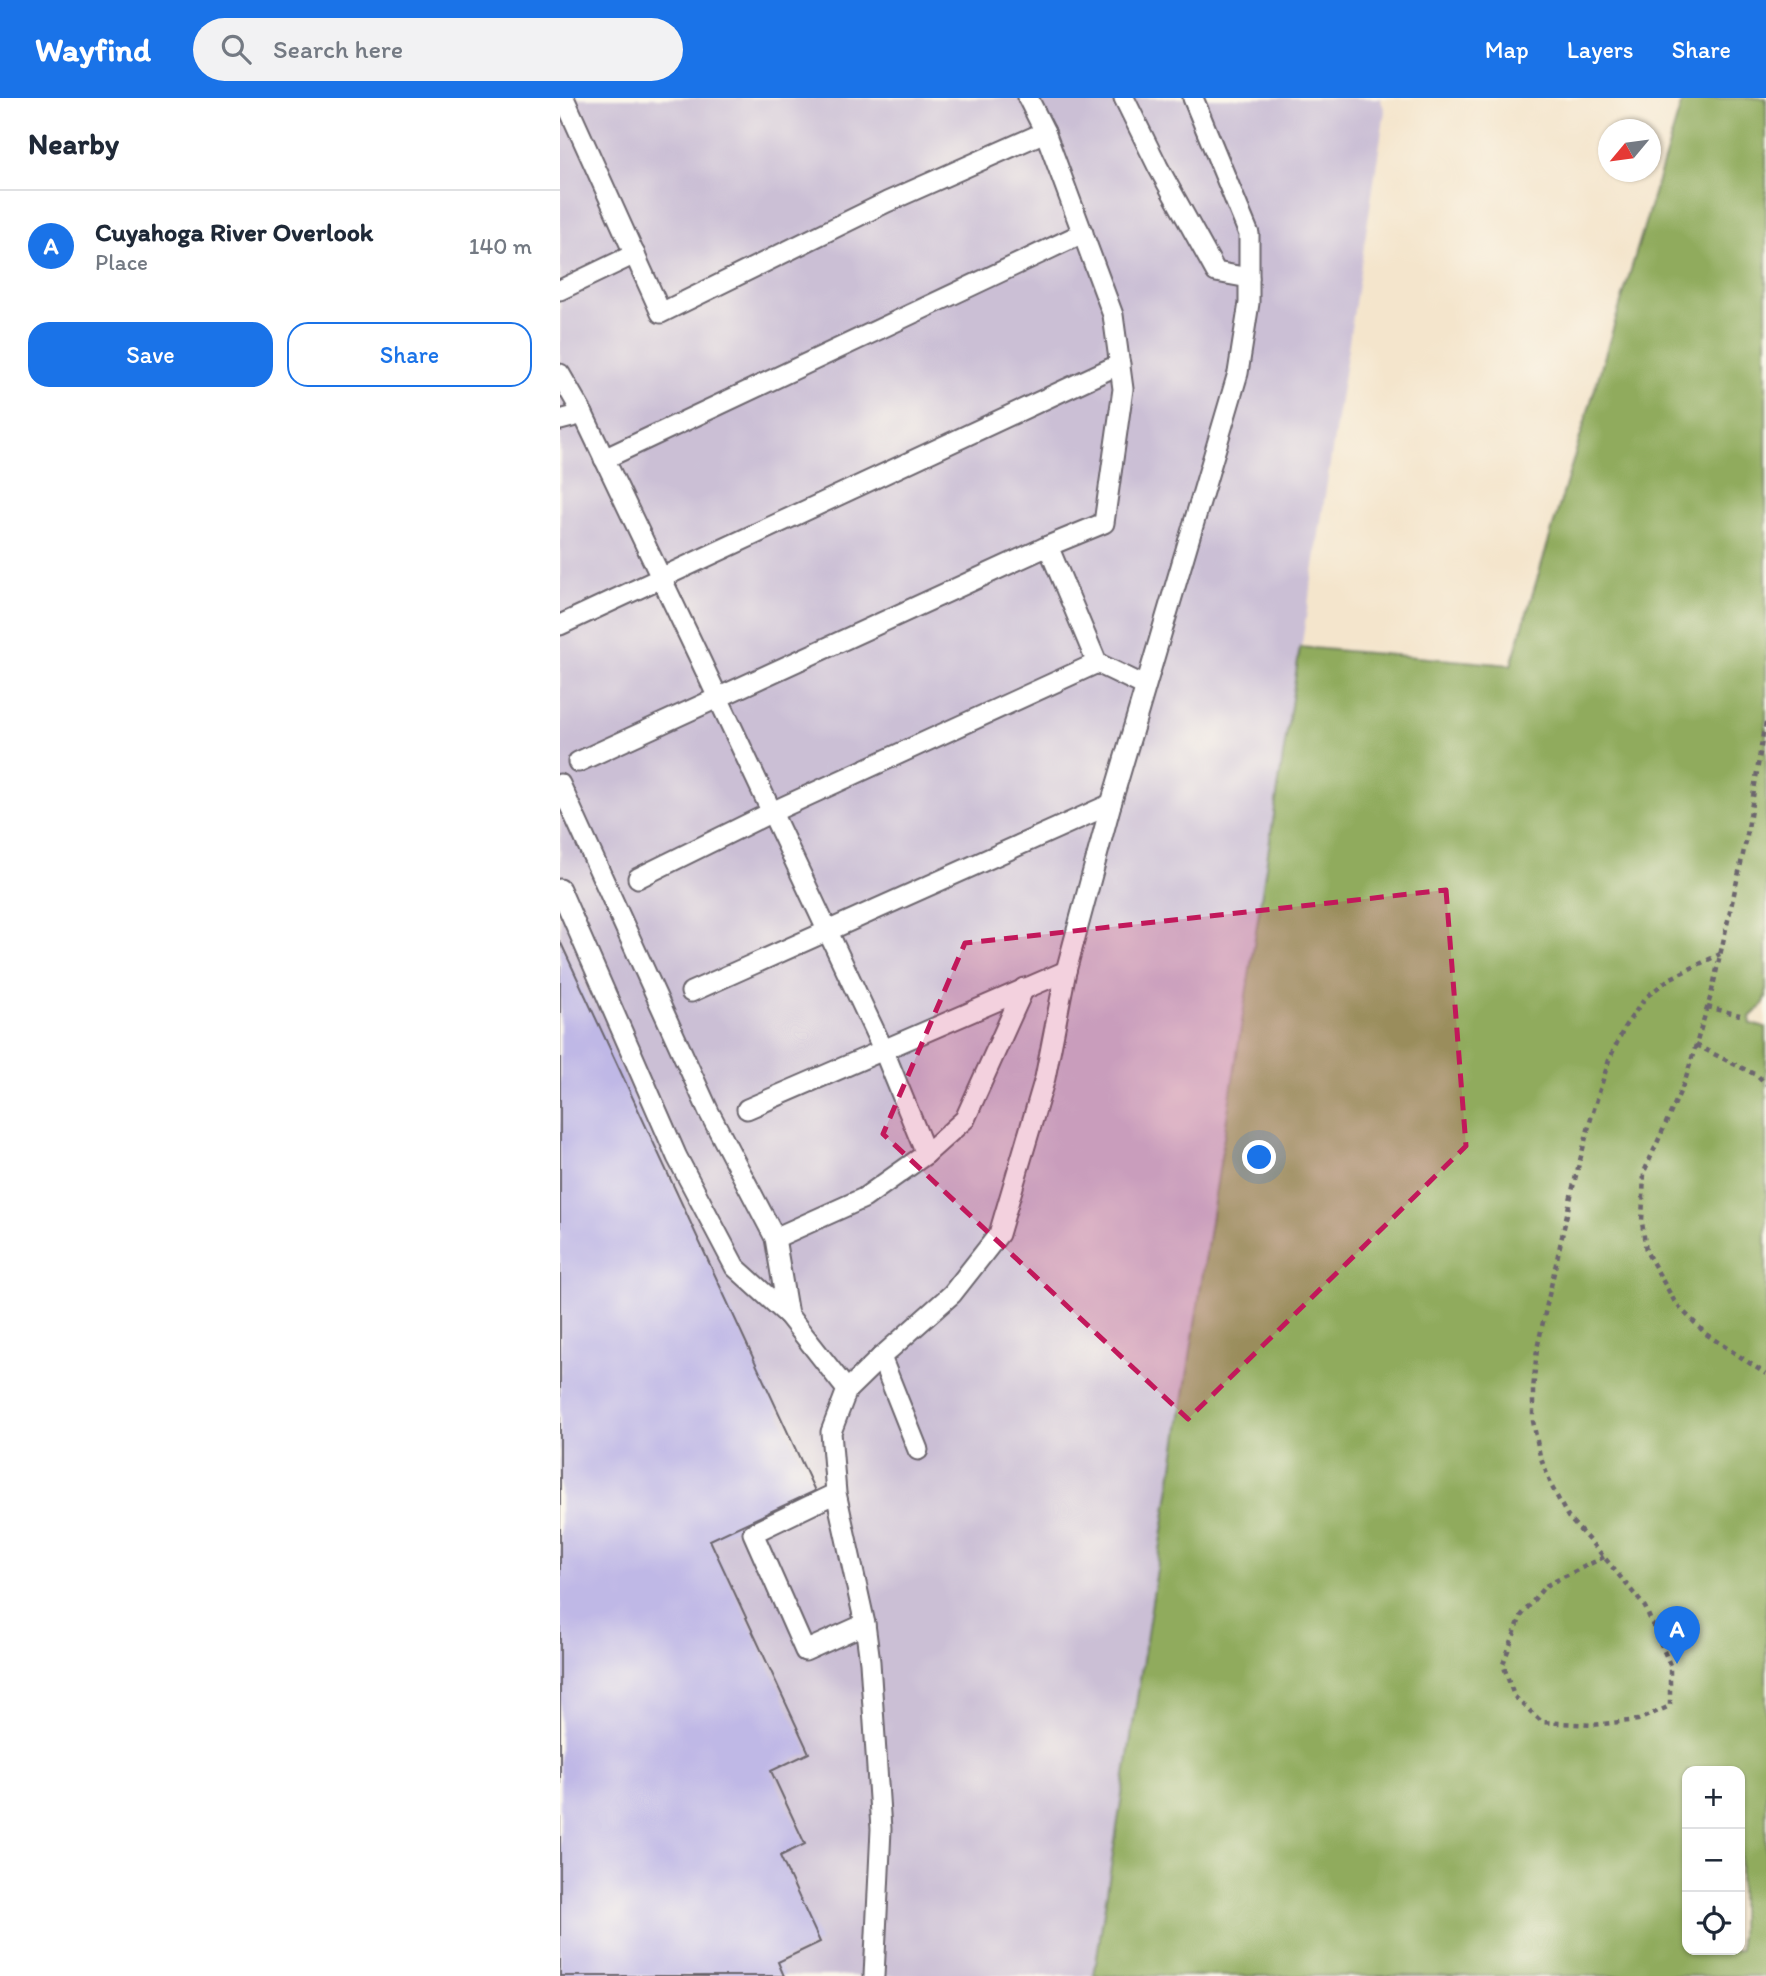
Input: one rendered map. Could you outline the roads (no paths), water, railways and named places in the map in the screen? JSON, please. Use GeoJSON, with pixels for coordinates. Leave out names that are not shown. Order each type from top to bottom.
{"type":"FeatureCollection","features":[{"type":"Feature","properties":{"kind":"lane"},"geometry":{"type":"LineString","coordinates":[[564,98],[661,313],[887,202],[1045,132]]}},
{"type":"Feature","properties":{"kind":"lane"},"geometry":{"type":"LineString","coordinates":[[578,762],[1048,545],[1104,523],[1123,390],[1113,315],[1045,132],[1028,98]]}},
{"type":"Feature","properties":{"kind":"lane"},"geometry":{"type":"LineString","coordinates":[[1124,98],[1158,167],[1216,272],[1249,278]]}},
{"type":"Feature","properties":{"kind":"lane"},"geometry":{"type":"LineString","coordinates":[[874,1976],[881,1829],[870,1662],[865,1624],[836,1493],[831,1432],[847,1390],[953,1294],[999,1234],[1045,1078],[1066,971],[1111,804],[1238,373],[1249,303],[1249,234],[1192,98]]}},
{"type":"Feature","properties":{"kind":"lane"},"geometry":{"type":"LineString","coordinates":[[604,459],[1083,233]]}},
{"type":"Feature","properties":{"kind":"lane"},"geometry":{"type":"LineString","coordinates":[[560,290],[635,254]]}},
{"type":"Feature","properties":{"kind":"lane"},"geometry":{"type":"LineString","coordinates":[[560,625],[1120,364]]}},
{"type":"Feature","properties":{"kind":"lane"},"geometry":{"type":"LineString","coordinates":[[560,374],[583,414],[772,812],[883,1049],[926,1154]]}},
{"type":"Feature","properties":{"kind":"lane"},"geometry":{"type":"LineString","coordinates":[[560,420],[583,414]]}},
{"type":"Feature","properties":{"kind":"lane"},"geometry":{"type":"LineString","coordinates":[[1048,545],[1097,663],[1145,686]]}},
{"type":"Feature","properties":{"kind":"lane"},"geometry":{"type":"LineString","coordinates":[[638,878],[772,812],[1097,663]]}},
{"type":"Feature","properties":{"kind":"lane"},"geometry":{"type":"LineString","coordinates":[[560,784],[709,1112],[775,1238],[788,1315]]}},
{"type":"Feature","properties":{"kind":"lane"},"geometry":{"type":"LineString","coordinates":[[691,992],[1111,804]]}},
{"type":"Feature","properties":{"kind":"lane"},"geometry":{"type":"LineString","coordinates":[[560,889],[677,1157],[735,1267],[788,1315],[847,1390]]}},
{"type":"Feature","properties":{"kind":"lane"},"geometry":{"type":"LineString","coordinates":[[747,1110],[1066,971]]}},
{"type":"Feature","properties":{"kind":"lane"},"geometry":{"type":"LineString","coordinates":[[775,1238],[863,1198],[926,1154],[965,1118],[1024,988]]}},
{"type":"Feature","properties":{"kind":"lane"},"geometry":{"type":"LineString","coordinates":[[881,1357],[918,1450]]}},
{"type":"Feature","properties":{"kind":"lane"},"geometry":{"type":"LineString","coordinates":[[836,1493],[753,1533],[804,1651],[865,1624]]}},
{"type":"Feature","properties":{"kind":"place","name":"Cuyahoga River Overlook"},"geometry":{"type":"Point","coordinates":[1677,1664]}}]}
